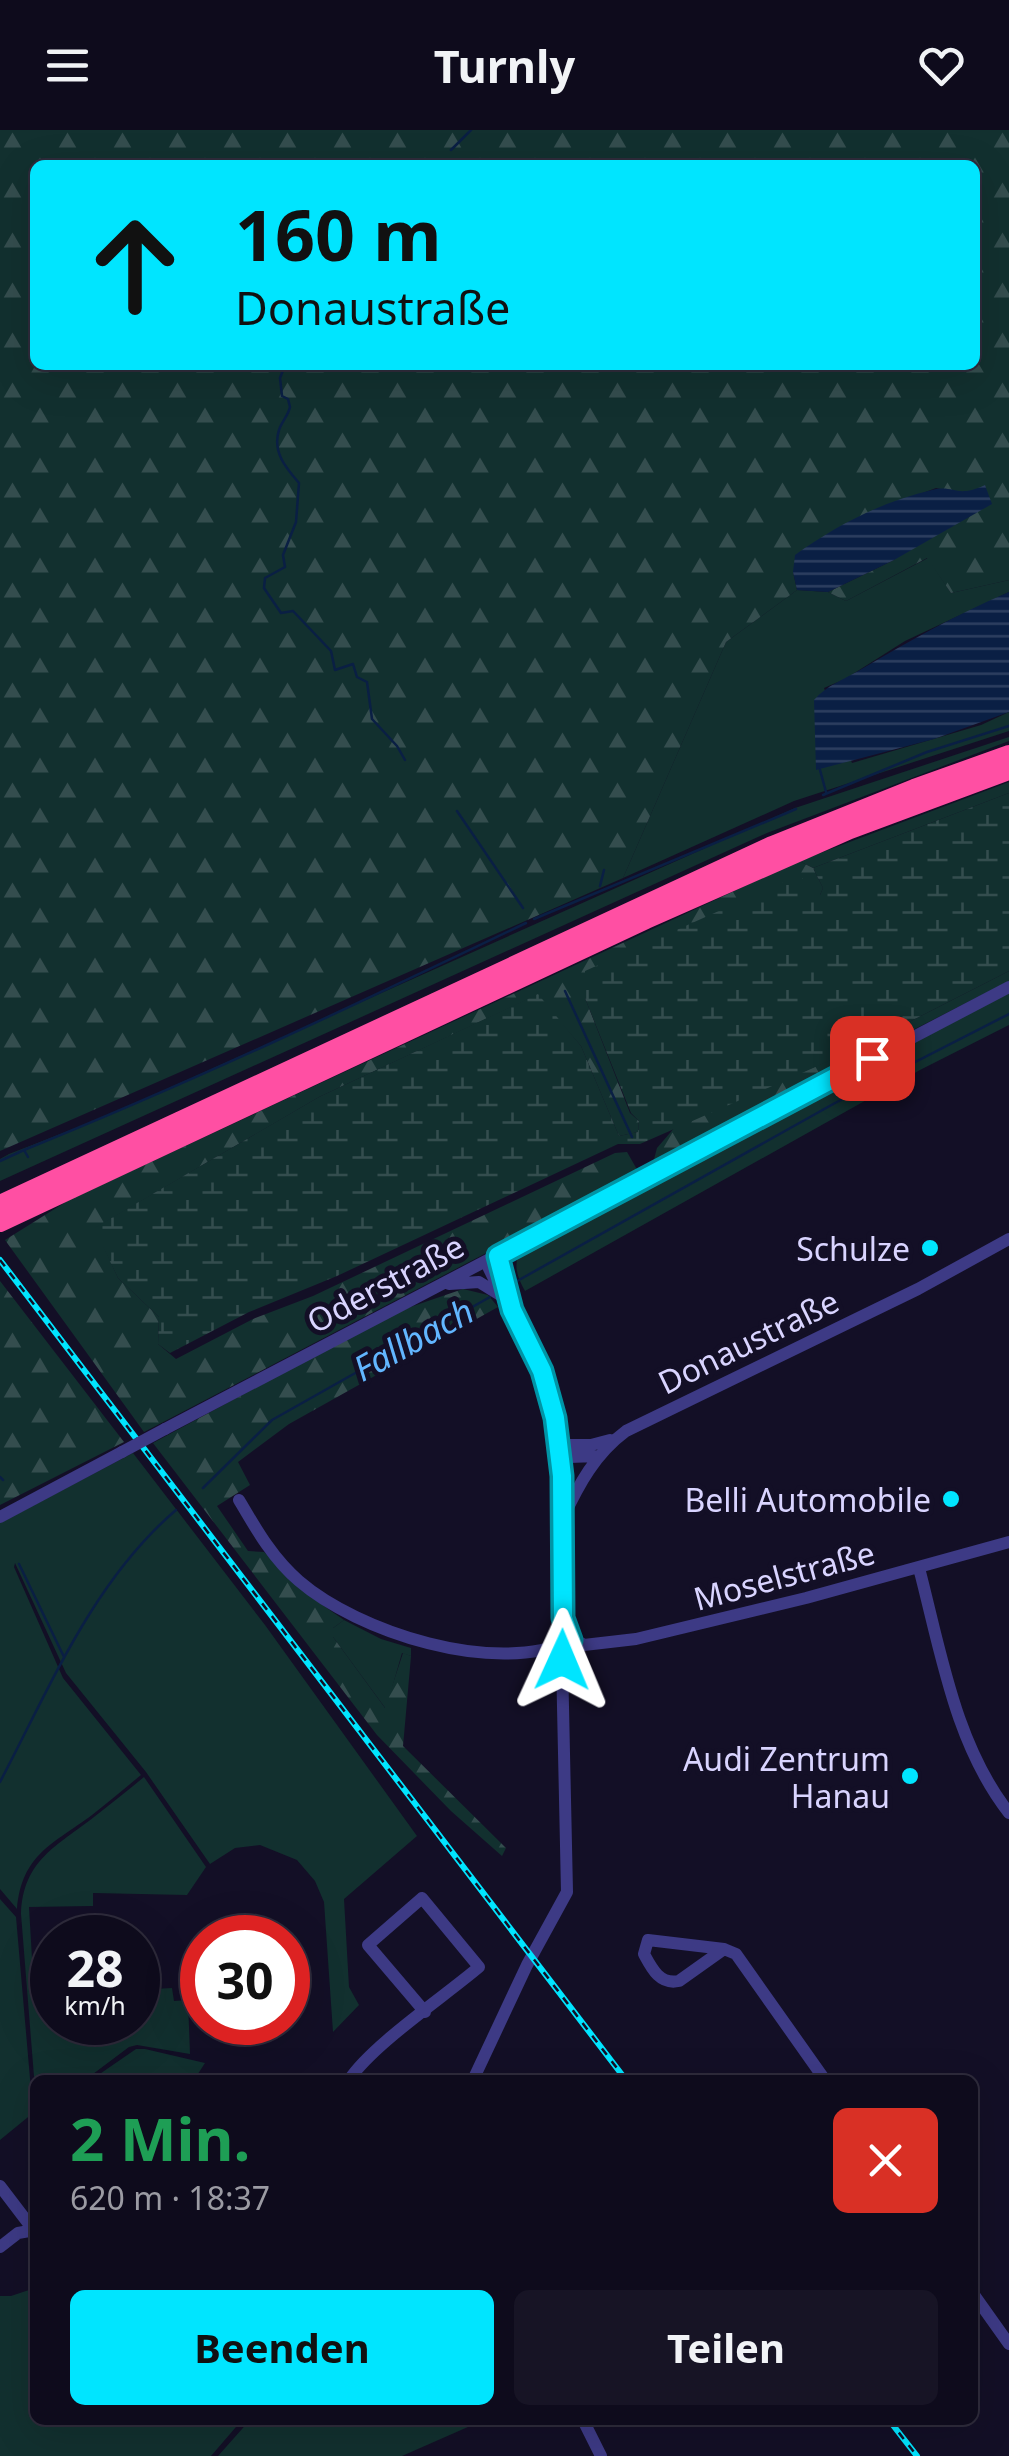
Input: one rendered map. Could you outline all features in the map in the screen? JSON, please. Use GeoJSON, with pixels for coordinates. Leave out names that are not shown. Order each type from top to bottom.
{"type":"FeatureCollection","features":[{"type":"Feature","properties":{"kind":"highway"},"geometry":{"type":"LineString","coordinates":[[3,1212],[772,845],[1009,754]]}},
{"type":"Feature","properties":{"kind":"highway"},"geometry":{"type":"LineString","coordinates":[[3,1212],[850,830],[1009,771]]}},
{"type":"Feature","properties":{"kind":"street","name":"Oderstraße"},"geometry":{"type":"LineString","coordinates":[[0,1517],[1009,987]]}},
{"type":"Feature","properties":{"kind":"street","name":"Donaustraße"},"geometry":{"type":"LineString","coordinates":[[560,1445],[590,1445],[618,1437],[674,1406],[918,1289],[1009,1239]]}},
{"type":"Feature","properties":{"kind":"street"},"geometry":{"type":"LineString","coordinates":[[475,2075],[567,1892],[562,1660],[571,1640],[563,1618],[560,1445],[542,1371],[501,1287],[492,1259]]}},
{"type":"Feature","properties":{"kind":"street"},"geometry":{"type":"LineString","coordinates":[[441,1284],[473,1282],[501,1287]]}},
{"type":"Feature","properties":{"kind":"street","name":"Donaustraße"},"geometry":{"type":"LineString","coordinates":[[560,1525],[582,1480],[598,1456],[618,1437]]}},
{"type":"Feature","properties":{"kind":"street"},"geometry":{"type":"LineString","coordinates":[[560,1445],[569,1457],[598,1456]]}},
{"type":"Feature","properties":{"kind":"street","name":"Moselstraße"},"geometry":{"type":"LineString","coordinates":[[239,1500],[261,1539],[296,1579],[339,1610],[404,1637],[490,1652],[536,1652],[571,1640],[592,1646],[653,1636],[1009,1542]]}},
{"type":"Feature","properties":{"kind":"street"},"geometry":{"type":"LineString","coordinates":[[919,1568],[964,1733],[986,1780],[1009,1814]]}},
{"type":"Feature","properties":{"kind":"street"},"geometry":{"type":"LineString","coordinates":[[354,2075],[363,2062],[425,2012],[479,1967],[422,1898],[368,1944],[425,2012]]}},
{"type":"Feature","properties":{"kind":"street"},"geometry":{"type":"LineString","coordinates":[[724,1949],[672,1982],[659,1977],[644,1954],[648,1940],[724,1949],[740,1958],[822,2075]]}},
{"type":"Feature","properties":{"kind":"street"},"geometry":{"type":"LineString","coordinates":[[0,2186],[30,2224]]}},
{"type":"Feature","properties":{"kind":"street"},"geometry":{"type":"LineString","coordinates":[[0,2247],[18,2232],[30,2230]]}},
{"type":"Feature","properties":{"kind":"street"},"geometry":{"type":"LineString","coordinates":[[978,2300],[1009,2344]]}},
{"type":"Feature","properties":{"kind":"street"},"geometry":{"type":"LineString","coordinates":[[586,2425],[601,2456]]}},
{"type":"Feature","properties":{"kind":"green space"},"geometry":{"type":"Polygon","coordinates":[[[0,130],[1009,130],[1009,580],[951,593],[927,558],[846,601],[828,592],[894,560],[965,494],[936,488],[909,498],[793,572],[797,590],[726,642],[623,878],[0,1151],[0,130]]]}},
{"type":"Feature","properties":{"kind":"green space"},"geometry":{"type":"Polygon","coordinates":[[[928,558],[951,593],[1009,580],[1009,592],[905,641],[824,688],[852,763],[981,725],[1009,712],[1009,731],[794,801],[623,878],[726,642],[797,590],[828,592],[846,601],[928,558]]]}},
{"type":"Feature","properties":{"kind":"green space"},"geometry":{"type":"Polygon","coordinates":[[[1009,737],[1009,741],[767,833],[0,1181],[0,1159],[9,1154],[104,1117],[795,808],[1009,737]]]}},
{"type":"Feature","properties":{"kind":"green space"},"geometry":{"type":"Polygon","coordinates":[[[1009,782],[1009,793],[813,868],[799,861],[1009,782]]]}},
{"type":"Feature","properties":{"kind":"green space"},"geometry":{"type":"Polygon","coordinates":[[[1009,793],[1009,971],[854,1050],[640,1144],[618,1144],[337,1276],[249,1312],[170,1353],[158,1344],[159,1317],[118,1278],[94,1228],[319,1097],[538,994],[581,1046],[619,1136],[638,1132],[639,1121],[631,1113],[585,998],[585,971],[799,875],[820,895],[823,888],[813,868],[1009,793]]]}},
{"type":"Feature","properties":{"kind":"green space"},"geometry":{"type":"Polygon","coordinates":[[[799,861],[813,868],[823,888],[820,895],[585,998],[630,1113],[639,1121],[638,1132],[619,1136],[581,1046],[537,995],[319,1097],[95,1228],[118,1278],[159,1317],[158,1344],[176,1359],[253,1319],[313,1296],[615,1153],[627,1152],[639,1173],[144,1432],[5,1240],[69,1200],[799,861]]]}},
{"type":"Feature","properties":{"kind":"green space"},"geometry":{"type":"Polygon","coordinates":[[[1009,971],[1009,981],[862,1056],[854,1050],[1009,971]]]}},
{"type":"Feature","properties":{"kind":"green space"},"geometry":{"type":"Polygon","coordinates":[[[1009,992],[1009,1025],[920,1070],[525,1291],[517,1270],[522,1249],[1009,992]]]}},
{"type":"Feature","properties":{"kind":"green space"},"geometry":{"type":"Polygon","coordinates":[[[854,1050],[862,1056],[652,1167],[657,1148],[676,1126],[854,1050]]]}},
{"type":"Feature","properties":{"kind":"green space"},"geometry":{"type":"Polygon","coordinates":[[[0,1281],[124,1442],[0,1505],[0,1281]]]}},
{"type":"Feature","properties":{"kind":"green space"},"geometry":{"type":"Polygon","coordinates":[[[463,1289],[488,1295],[498,1307],[289,1424],[238,1462],[250,1485],[217,1506],[248,1551],[264,1552],[344,1620],[333,1628],[333,1637],[385,1708],[403,1653],[411,1656],[403,1746],[506,1848],[502,1856],[451,1811],[377,1735],[153,1443],[396,1312],[463,1289]]]}},
{"type":"Feature","properties":{"kind":"green space"},"geometry":{"type":"Polygon","coordinates":[[[133,1453],[265,1625],[417,1836],[344,1899],[349,1987],[359,2005],[333,2032],[324,1902],[315,1881],[297,1860],[260,1845],[235,1848],[210,1864],[146,1772],[66,1673],[15,1563],[63,1678],[141,1775],[42,1852],[25,1875],[17,1909],[0,1889],[0,1523],[133,1453]]]}},
{"type":"Feature","properties":{"kind":"green space"},"geometry":{"type":"Polygon","coordinates":[[[344,1620],[381,1639],[411,1648],[411,1656],[402,1653],[386,1709],[333,1637],[333,1628],[344,1620]]]}},
{"type":"Feature","properties":{"kind":"green space"},"geometry":{"type":"Polygon","coordinates":[[[144,1777],[206,1867],[187,1895],[93,1893],[93,1906],[29,1907],[30,2026],[23,1896],[35,1867],[55,1846],[144,1777]]]}},
{"type":"Feature","properties":{"kind":"green space"},"geometry":{"type":"Polygon","coordinates":[[[0,1899],[16,1917],[30,2115],[0,2140],[0,1899]]]}},
{"type":"Feature","properties":{"kind":"green space"},"geometry":{"type":"Polygon","coordinates":[[[172,1988],[174,2001],[180,2001],[180,2045],[190,2045],[190,2054],[137,2045],[160,2045],[160,1989],[172,1988]]]}},
{"type":"Feature","properties":{"kind":"green space"},"geometry":{"type":"Polygon","coordinates":[[[31,2045],[137,2045],[92,2075],[34,2075],[31,2045]]]}},
{"type":"Feature","properties":{"kind":"green space"},"geometry":{"type":"Polygon","coordinates":[[[136,2049],[205,2063],[197,2075],[98,2075],[136,2049]]]}},
{"type":"Feature","properties":{"kind":"green space"},"geometry":{"type":"Polygon","coordinates":[[[30,2290],[30,2425],[238,2425],[211,2456],[0,2456],[0,2296],[30,2290]]]}},
{"type":"Feature","properties":{"kind":"green space"},"geometry":{"type":"Polygon","coordinates":[[[246,2425],[472,2425],[402,2456],[218,2456],[246,2425]]]}},
{"type":"Feature","properties":{"kind":"water"},"geometry":{"type":"Polygon","coordinates":[[[985,485],[992,504],[894,560],[828,592],[797,590],[795,555],[843,524],[913,495],[940,489],[967,491],[985,485]]]}},
{"type":"Feature","properties":{"kind":"water"},"geometry":{"type":"Polygon","coordinates":[[[1009,592],[1009,712],[934,739],[816,770],[814,700],[819,695],[933,628],[1009,592]]]}},
{"type":"Feature","properties":{"kind":"waterway"},"geometry":{"type":"LineString","coordinates":[[451,150],[471,130]]}},
{"type":"Feature","properties":{"kind":"waterway"},"geometry":{"type":"LineString","coordinates":[[283,370],[282,396],[288,399],[290,407],[277,445],[285,465],[299,483],[296,522],[283,555],[285,567],[265,578],[264,588],[281,613],[293,611],[331,651],[335,670],[353,664],[357,677],[367,682],[372,719],[405,760]]}},
{"type":"Feature","properties":{"kind":"waterway"},"geometry":{"type":"LineString","coordinates":[[823,795],[927,752],[1009,726]]}},
{"type":"Feature","properties":{"kind":"waterway"},"geometry":{"type":"LineString","coordinates":[[820,770],[826,792]]}},
{"type":"Feature","properties":{"kind":"waterway"},"geometry":{"type":"LineString","coordinates":[[534,919],[796,809]]}},
{"type":"Feature","properties":{"kind":"waterway"},"geometry":{"type":"LineString","coordinates":[[457,811],[523,908]]}},
{"type":"Feature","properties":{"kind":"waterway"},"geometry":{"type":"LineString","coordinates":[[600,886],[604,870]]}},
{"type":"Feature","properties":{"kind":"waterway"},"geometry":{"type":"LineString","coordinates":[[24,1150],[214,1069],[526,923]]}},
{"type":"Feature","properties":{"kind":"waterway"},"geometry":{"type":"LineString","coordinates":[[565,991],[632,1137]]}},
{"type":"Feature","properties":{"kind":"waterway","name":"Fallbach"},"geometry":{"type":"LineString","coordinates":[[510,1285],[835,1103],[1009,1014]]}},
{"type":"Feature","properties":{"kind":"waterway"},"geometry":{"type":"LineString","coordinates":[[0,1161],[24,1150],[28,1157]]}},
{"type":"Feature","properties":{"kind":"waterway","name":"Fallbach"},"geometry":{"type":"LineString","coordinates":[[203,1488],[272,1420],[490,1297]]}},
{"type":"Feature","properties":{"kind":"waterway"},"geometry":{"type":"LineString","coordinates":[[0,1477],[3,1480]]}},
{"type":"Feature","properties":{"kind":"waterway","name":"Fallbach"},"geometry":{"type":"LineString","coordinates":[[0,1782],[97,1602],[147,1538],[176,1510]]}},
{"type":"Feature","properties":{"kind":"waterway"},"geometry":{"type":"LineString","coordinates":[[19,1564],[64,1657]]}},
{"type":"Feature","properties":{"kind":"railway"},"geometry":{"type":"LineString","coordinates":[[0,1260],[622,2075]]}},
{"type":"Feature","properties":{"kind":"railway"},"geometry":{"type":"LineString","coordinates":[[893,2425],[917,2456]]}},
{"type":"Feature","properties":{"kind":"place","name":"Schulze"},"geometry":{"type":"Point","coordinates":[930,1248]}},
{"type":"Feature","properties":{"kind":"place","name":"Belli Automobile"},"geometry":{"type":"Point","coordinates":[951,1499]}},
{"type":"Feature","properties":{"kind":"place","name":"Audi Zentrum Hanau"},"geometry":{"type":"Point","coordinates":[910,1776]}},
{"type":"Feature","properties":{"kind":"route"},"geometry":{"type":"LineString","coordinates":[[562,1660],[571,1640],[563,1618],[560,1445],[542,1371],[512,1310],[498,1256],[872,1058]]}}]}
